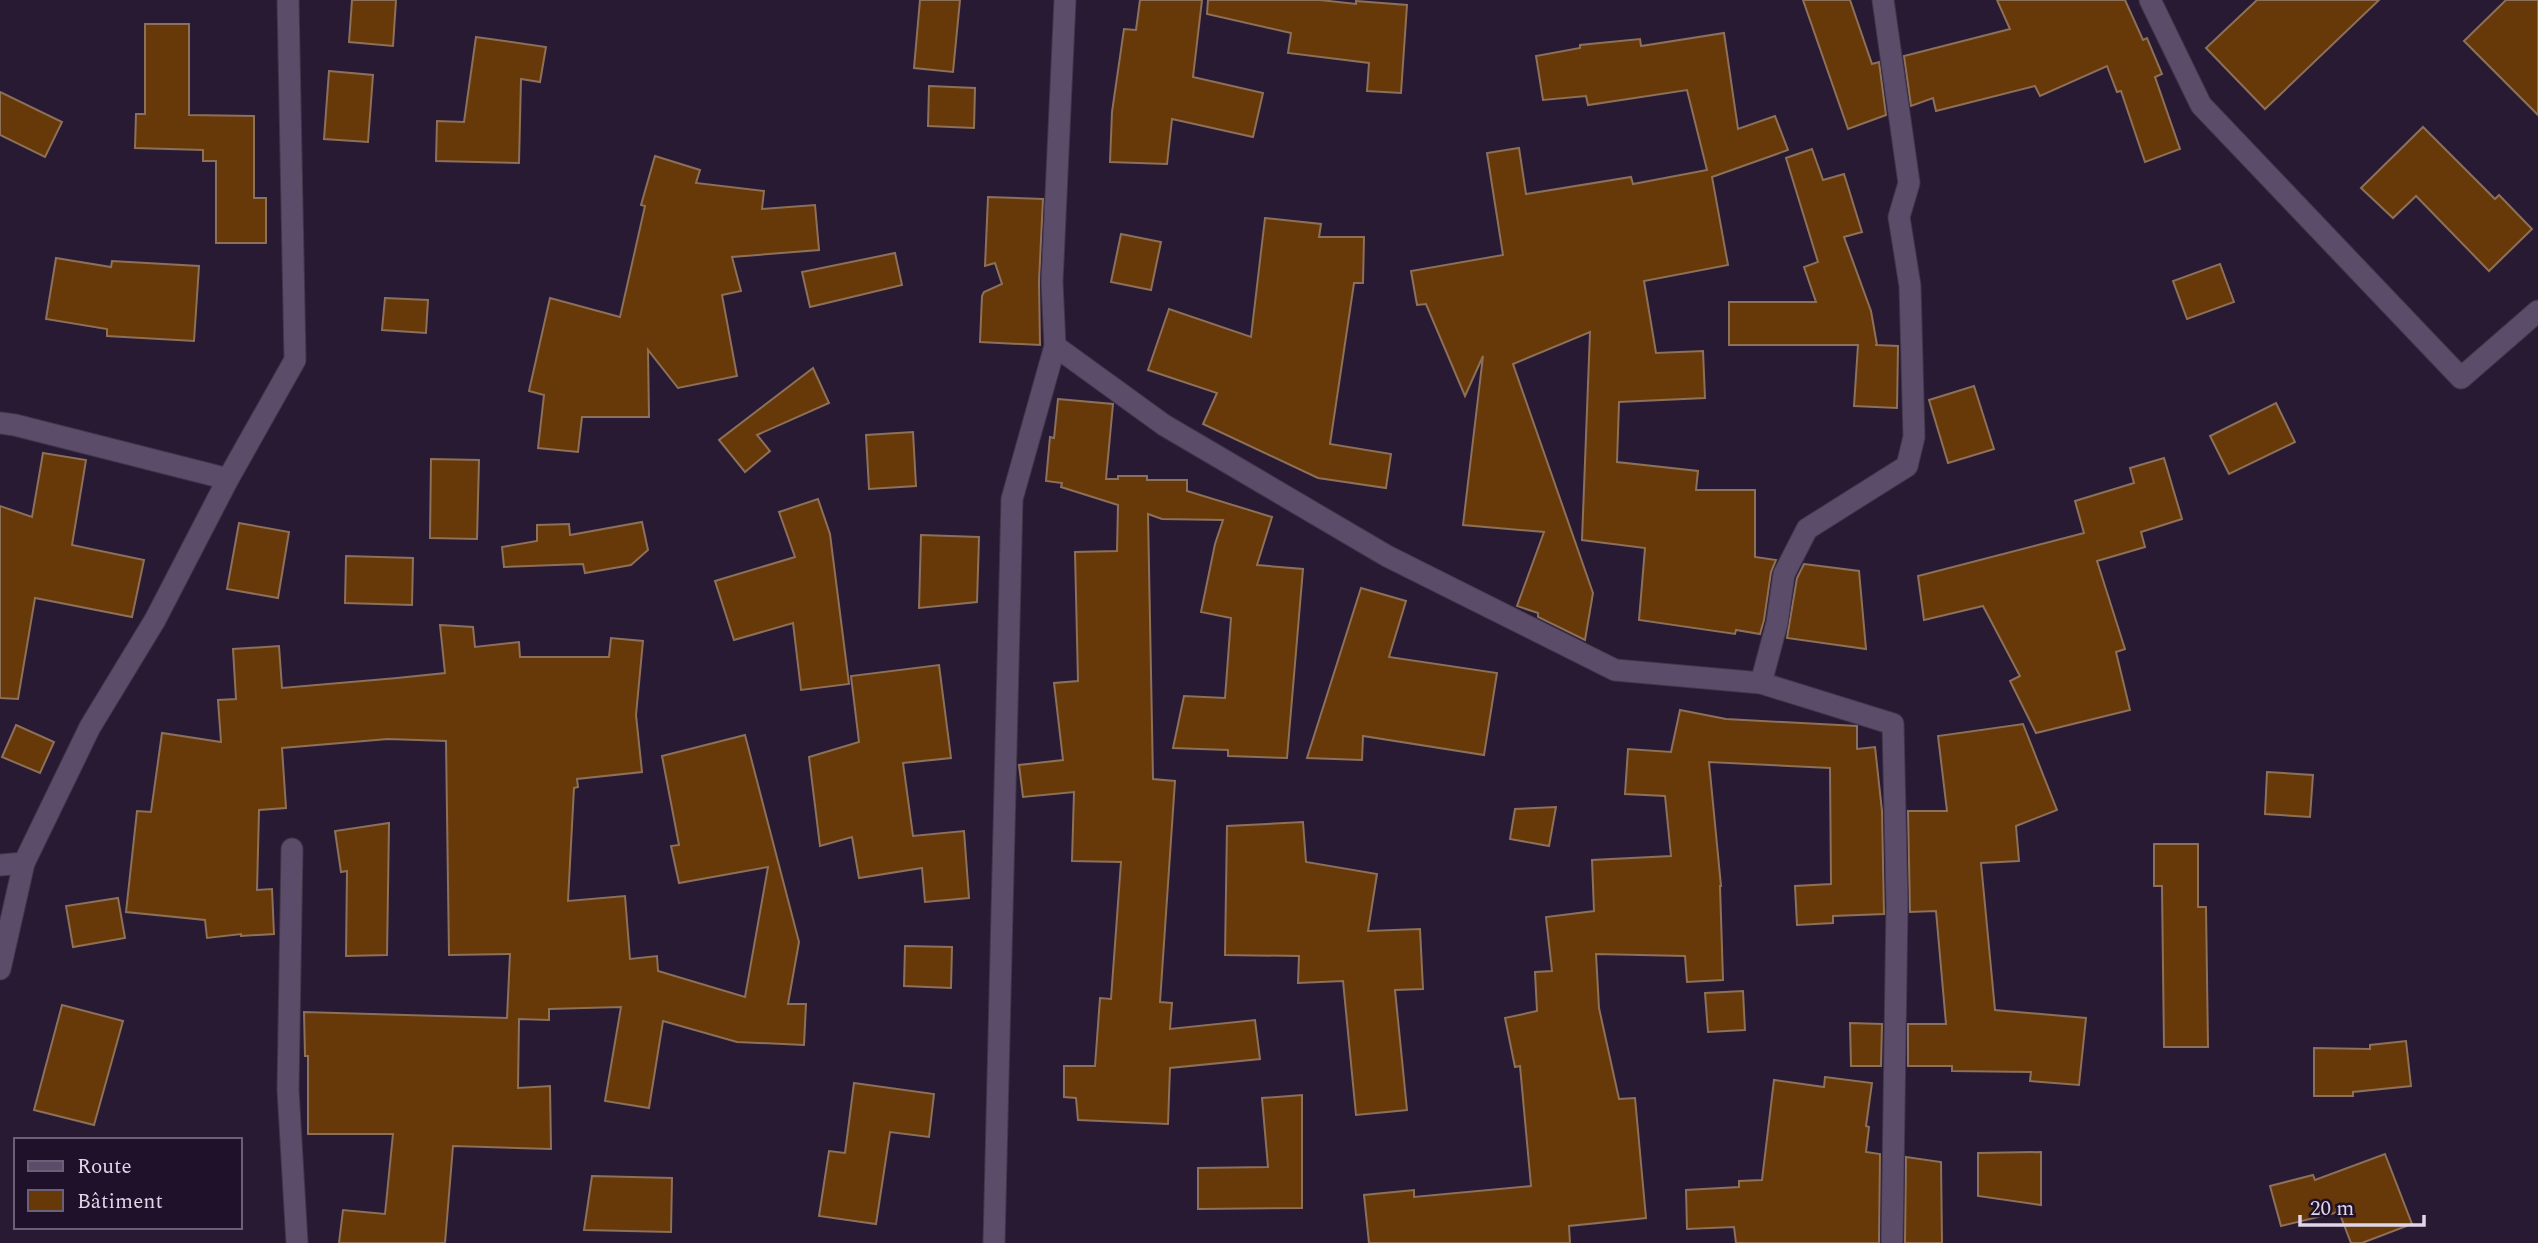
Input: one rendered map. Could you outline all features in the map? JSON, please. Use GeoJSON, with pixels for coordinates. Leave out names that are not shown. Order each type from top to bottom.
{"type":"FeatureCollection","features":[{"type":"Feature","properties":{"kind":"street"},"geometry":{"type":"LineString","coordinates":[[0,969],[24,863],[90,727],[155,620],[228,479],[295,360],[288,0]]}},
{"type":"Feature","properties":{"kind":"street"},"geometry":{"type":"LineString","coordinates":[[994,1243],[1012,499],[1055,346],[1052,282],[1065,0]]}},
{"type":"Feature","properties":{"kind":"street"},"geometry":{"type":"LineString","coordinates":[[1761,683],[1777,622],[1784,574],[1807,529],[1907,466],[1913,437],[1910,286],[1899,217],[1909,183],[1883,0]]}},
{"type":"Feature","properties":{"kind":"street"},"geometry":{"type":"LineString","coordinates":[[2150,0],[2201,105],[2461,378],[2538,311]]}},
{"type":"Feature","properties":{"kind":"street"},"geometry":{"type":"LineString","coordinates":[[1055,346],[1164,425],[1387,556],[1615,670],[1761,683],[1893,724],[1897,904],[1892,1243]]}},
{"type":"Feature","properties":{"kind":"street"},"geometry":{"type":"LineString","coordinates":[[0,423],[228,479]]}},
{"type":"Feature","properties":{"kind":"street"},"geometry":{"type":"LineString","coordinates":[[292,849],[288,1090],[297,1243]]}},
{"type":"Feature","properties":{"kind":"street"},"geometry":{"type":"LineString","coordinates":[[0,865],[24,863]]}},
{"type":"Feature","properties":{"kind":"building"},"geometry":{"type":"Polygon","coordinates":[[[352,0],[396,0],[393,46],[349,42],[352,0]]]}},
{"type":"Feature","properties":{"kind":"building"},"geometry":{"type":"Polygon","coordinates":[[[920,0],[960,0],[953,72],[914,68],[920,0]]]}},
{"type":"Feature","properties":{"kind":"building"},"geometry":{"type":"Polygon","coordinates":[[[1140,0],[1202,0],[1193,77],[1263,93],[1253,137],[1172,119],[1167,164],[1110,162],[1112,112],[1124,29],[1136,30],[1140,0]]]}},
{"type":"Feature","properties":{"kind":"building"},"geometry":{"type":"Polygon","coordinates":[[[1208,0],[1320,0],[1407,5],[1401,93],[1367,91],[1369,63],[1288,53],[1291,33],[1207,14],[1208,0]]]}},
{"type":"Feature","properties":{"kind":"building"},"geometry":{"type":"Polygon","coordinates":[[[1803,0],[1850,0],[1872,64],[1879,62],[1886,115],[1848,129],[1803,0]]]}},
{"type":"Feature","properties":{"kind":"building"},"geometry":{"type":"Polygon","coordinates":[[[1997,0],[2125,0],[2143,40],[2147,38],[2162,74],[2155,77],[2180,149],[2145,162],[2121,91],[2117,92],[2107,66],[2040,96],[2035,86],[1936,111],[1933,98],[1911,106],[1904,56],[2010,29],[1997,0]]]}},
{"type":"Feature","properties":{"kind":"building"},"geometry":{"type":"Polygon","coordinates":[[[2257,0],[2379,0],[2265,109],[2206,48],[2257,0]]]}},
{"type":"Feature","properties":{"kind":"building"},"geometry":{"type":"Polygon","coordinates":[[[2506,0],[2538,0],[2538,115],[2464,41],[2506,0]]]}},
{"type":"Feature","properties":{"kind":"building"},"geometry":{"type":"Polygon","coordinates":[[[145,24],[189,24],[189,115],[254,116],[254,198],[266,198],[266,243],[216,243],[216,161],[203,161],[203,150],[135,148],[136,114],[145,114],[145,24]]]}},
{"type":"Feature","properties":{"kind":"building"},"geometry":{"type":"Polygon","coordinates":[[[1724,33],[1738,129],[1775,116],[1788,150],[1712,177],[1728,265],[1644,281],[1656,353],[1703,351],[1705,398],[1619,402],[1617,462],[1698,471],[1696,490],[1755,490],[1755,557],[1776,560],[1771,572],[1764,620],[1760,634],[1736,630],[1735,634],[1639,620],[1645,548],[1582,540],[1590,332],[1513,364],[1593,593],[1585,640],[1538,617],[1538,613],[1517,606],[1544,532],[1463,525],[1483,356],[1465,396],[1426,304],[1417,305],[1411,271],[1503,255],[1487,153],[1519,148],[1526,194],[1631,177],[1633,184],[1707,170],[1687,90],[1588,105],[1586,96],[1543,100],[1536,56],[1580,48],[1580,45],[1640,39],[1641,46],[1724,33]]]}},
{"type":"Feature","properties":{"kind":"building"},"geometry":{"type":"Polygon","coordinates":[[[476,37],[546,47],[540,82],[521,79],[519,163],[436,161],[437,121],[464,122],[476,37]]]}},
{"type":"Feature","properties":{"kind":"building"},"geometry":{"type":"Polygon","coordinates":[[[329,71],[373,75],[368,142],[324,139],[329,71]]]}},
{"type":"Feature","properties":{"kind":"building"},"geometry":{"type":"Polygon","coordinates":[[[929,86],[975,88],[974,128],[928,126],[929,86]]]}},
{"type":"Feature","properties":{"kind":"building"},"geometry":{"type":"Polygon","coordinates":[[[0,92],[62,122],[45,157],[0,135],[0,92]]]}},
{"type":"Feature","properties":{"kind":"building"},"geometry":{"type":"Polygon","coordinates":[[[2423,127],[2495,199],[2499,195],[2532,229],[2489,271],[2416,196],[2393,218],[2361,188],[2423,127]]]}},
{"type":"Feature","properties":{"kind":"building"},"geometry":{"type":"Polygon","coordinates":[[[1812,149],[1823,180],[1844,174],[1862,232],[1844,237],[1871,311],[1875,345],[1898,346],[1897,408],[1854,406],[1858,345],[1729,345],[1729,302],[1816,302],[1804,267],[1818,262],[1786,158],[1812,149]]]}},
{"type":"Feature","properties":{"kind":"building"},"geometry":{"type":"Polygon","coordinates":[[[655,156],[700,170],[696,183],[764,191],[762,209],[815,205],[819,250],[732,257],[741,291],[722,295],[737,376],[678,388],[648,350],[649,417],[582,417],[578,452],[538,448],[544,395],[529,391],[550,298],[620,317],[645,206],[641,205],[655,156]]]}},
{"type":"Feature","properties":{"kind":"building"},"geometry":{"type":"Polygon","coordinates":[[[988,197],[1043,199],[1039,281],[1040,345],[980,342],[982,296],[984,292],[1002,284],[995,263],[985,266],[988,197]]]}},
{"type":"Feature","properties":{"kind":"building"},"geometry":{"type":"Polygon","coordinates":[[[1265,218],[1321,224],[1319,237],[1364,237],[1363,283],[1354,283],[1330,444],[1391,454],[1386,488],[1318,478],[1203,424],[1217,393],[1148,370],[1169,309],[1251,337],[1265,218]]]}},
{"type":"Feature","properties":{"kind":"building"},"geometry":{"type":"Polygon","coordinates":[[[1121,234],[1161,242],[1151,290],[1111,282],[1121,234]]]}},
{"type":"Feature","properties":{"kind":"building"},"geometry":{"type":"Polygon","coordinates":[[[895,253],[902,285],[810,307],[802,272],[895,253]]]}},
{"type":"Feature","properties":{"kind":"building"},"geometry":{"type":"Polygon","coordinates":[[[56,258],[111,267],[112,261],[199,266],[194,341],[107,336],[107,329],[46,319],[56,258]]]}},
{"type":"Feature","properties":{"kind":"building"},"geometry":{"type":"Polygon","coordinates":[[[2220,264],[2234,302],[2187,319],[2173,281],[2220,264]]]}},
{"type":"Feature","properties":{"kind":"building"},"geometry":{"type":"Polygon","coordinates":[[[385,298],[428,300],[426,333],[382,330],[385,298]]]}},
{"type":"Feature","properties":{"kind":"building"},"geometry":{"type":"Polygon","coordinates":[[[813,368],[829,403],[757,435],[770,451],[745,472],[719,440],[813,368]]]}},
{"type":"Feature","properties":{"kind":"building"},"geometry":{"type":"Polygon","coordinates":[[[1974,386],[1994,449],[1948,463],[1929,400],[1974,386]]]}},
{"type":"Feature","properties":{"kind":"building"},"geometry":{"type":"Polygon","coordinates":[[[1058,399],[1113,404],[1106,479],[1118,479],[1118,476],[1147,476],[1147,480],[1187,480],[1187,491],[1272,517],[1257,565],[1303,569],[1287,758],[1228,756],[1228,750],[1173,748],[1184,696],[1225,698],[1231,618],[1201,612],[1215,544],[1223,520],[1162,519],[1148,514],[1153,779],[1175,781],[1160,1002],[1172,1003],[1170,1029],[1255,1020],[1260,1059],[1170,1068],[1168,1124],[1078,1120],[1076,1098],[1064,1097],[1064,1066],[1095,1066],[1100,998],[1111,999],[1121,862],[1072,861],[1074,792],[1023,797],[1019,765],[1063,760],[1054,683],[1078,681],[1075,552],[1117,551],[1118,505],[1061,487],[1062,483],[1046,481],[1050,437],[1054,438],[1058,399]]]}},
{"type":"Feature","properties":{"kind":"building"},"geometry":{"type":"Polygon","coordinates":[[[2276,403],[2295,442],[2229,474],[2210,436],[2276,403]]]}},
{"type":"Feature","properties":{"kind":"building"},"geometry":{"type":"Polygon","coordinates":[[[913,432],[916,486],[869,489],[866,435],[913,432]]]}},
{"type":"Feature","properties":{"kind":"building"},"geometry":{"type":"Polygon","coordinates":[[[43,453],[86,460],[72,545],[144,560],[132,617],[35,598],[18,699],[0,698],[0,506],[32,517],[43,453]]]}},
{"type":"Feature","properties":{"kind":"building"},"geometry":{"type":"Polygon","coordinates":[[[2164,458],[2182,519],[2141,532],[2145,547],[2097,561],[2125,649],[2116,652],[2130,710],[2036,733],[2010,681],[2020,676],[1983,606],[1924,620],[1918,576],[2084,533],[2075,501],[2134,483],[2130,468],[2164,458]]]}},
{"type":"Feature","properties":{"kind":"building"},"geometry":{"type":"Polygon","coordinates":[[[431,459],[479,460],[477,539],[430,538],[431,459]]]}},
{"type":"Feature","properties":{"kind":"building"},"geometry":{"type":"Polygon","coordinates":[[[818,499],[830,534],[849,684],[801,690],[793,623],[734,640],[715,581],[795,557],[779,512],[818,499]]]}},
{"type":"Feature","properties":{"kind":"building"},"geometry":{"type":"Polygon","coordinates":[[[642,522],[648,550],[631,565],[585,573],[583,564],[504,567],[502,547],[537,541],[537,525],[569,524],[570,535],[642,522]]]}},
{"type":"Feature","properties":{"kind":"building"},"geometry":{"type":"Polygon","coordinates":[[[239,523],[289,532],[278,598],[227,589],[239,523]]]}},
{"type":"Feature","properties":{"kind":"building"},"geometry":{"type":"Polygon","coordinates":[[[921,535],[979,537],[977,602],[919,608],[921,535]]]}},
{"type":"Feature","properties":{"kind":"building"},"geometry":{"type":"Polygon","coordinates":[[[346,556],[413,558],[412,605],[345,603],[346,556]]]}},
{"type":"Feature","properties":{"kind":"building"},"geometry":{"type":"Polygon","coordinates":[[[1804,564],[1859,571],[1866,649],[1787,638],[1797,578],[1804,564]]]}},
{"type":"Feature","properties":{"kind":"building"},"geometry":{"type":"Polygon","coordinates":[[[1361,588],[1406,601],[1389,657],[1497,673],[1484,755],[1363,736],[1362,760],[1307,758],[1361,588]]]}},
{"type":"Feature","properties":{"kind":"building"},"geometry":{"type":"Polygon","coordinates":[[[440,625],[473,627],[475,647],[519,642],[520,657],[609,657],[611,638],[643,641],[636,715],[642,772],[577,779],[578,787],[574,788],[568,901],[625,896],[630,959],[657,956],[658,971],[745,997],[768,867],[679,883],[671,846],[679,845],[662,756],[745,735],[799,942],[788,1004],[806,1004],[804,1045],[737,1042],[663,1021],[649,1108],[605,1101],[621,1007],[549,1009],[549,1020],[519,1019],[518,1088],[550,1086],[551,1149],[453,1146],[445,1243],[339,1243],[343,1210],[385,1214],[393,1134],[308,1134],[308,1056],[305,1056],[304,1012],[507,1018],[510,954],[449,955],[446,741],[388,739],[282,748],[286,808],[259,810],[257,890],[272,889],[274,934],[207,938],[205,920],[126,912],[137,811],[151,812],[162,733],[221,742],[218,700],[236,699],[233,649],[279,646],[282,688],[445,673],[440,625]]]}},
{"type":"Feature","properties":{"kind":"building"},"geometry":{"type":"Polygon","coordinates":[[[939,665],[951,758],[903,763],[913,836],[964,831],[969,898],[925,902],[922,868],[859,878],[852,837],[820,846],[809,757],[859,742],[851,676],[939,665]]]}},
{"type":"Feature","properties":{"kind":"building"},"geometry":{"type":"Polygon","coordinates":[[[1680,710],[1726,719],[1857,726],[1857,749],[1875,747],[1882,811],[1884,914],[1833,916],[1833,923],[1797,925],[1795,886],[1831,884],[1830,768],[1709,762],[1721,886],[1723,980],[1687,982],[1685,956],[1596,954],[1599,1008],[1619,1099],[1635,1098],[1646,1218],[1569,1226],[1570,1243],[1369,1243],[1364,1195],[1414,1190],[1414,1197],[1531,1186],[1520,1066],[1515,1067],[1505,1018],[1537,1011],[1535,972],[1552,971],[1546,917],[1594,911],[1592,860],[1671,856],[1665,796],[1625,794],[1628,749],[1671,752],[1680,710]]]}},
{"type":"Feature","properties":{"kind":"building"},"geometry":{"type":"Polygon","coordinates":[[[2023,724],[2057,810],[2016,826],[2019,861],[1981,863],[1995,1010],[2086,1018],[2079,1085],[2030,1081],[2031,1072],[1952,1071],[1952,1066],[1908,1066],[1908,1024],[1946,1024],[1936,911],[1910,912],[1908,811],[1947,811],[1938,736],[2023,724]]]}},
{"type":"Feature","properties":{"kind":"building"},"geometry":{"type":"Polygon","coordinates":[[[16,725],[54,742],[40,773],[2,757],[16,725]]]}},
{"type":"Feature","properties":{"kind":"building"},"geometry":{"type":"Polygon","coordinates":[[[2267,772],[2313,775],[2310,817],[2265,814],[2267,772]]]}},
{"type":"Feature","properties":{"kind":"building"},"geometry":{"type":"Polygon","coordinates":[[[1556,807],[1549,846],[1510,839],[1515,809],[1556,807]]]}},
{"type":"Feature","properties":{"kind":"building"},"geometry":{"type":"Polygon","coordinates":[[[1303,822],[1306,862],[1377,874],[1368,931],[1420,929],[1423,989],[1395,990],[1407,1110],[1356,1115],[1343,981],[1298,983],[1299,956],[1225,955],[1227,826],[1303,822]]]}},
{"type":"Feature","properties":{"kind":"building"},"geometry":{"type":"Polygon","coordinates":[[[389,823],[387,955],[346,956],[347,871],[341,872],[335,831],[389,823]]]}},
{"type":"Feature","properties":{"kind":"building"},"geometry":{"type":"Polygon","coordinates":[[[2154,844],[2198,844],[2198,907],[2206,907],[2208,1047],[2164,1047],[2162,886],[2154,886],[2154,844]]]}},
{"type":"Feature","properties":{"kind":"building"},"geometry":{"type":"Polygon","coordinates":[[[118,898],[125,938],[73,947],[66,906],[118,898]]]}},
{"type":"Feature","properties":{"kind":"building"},"geometry":{"type":"Polygon","coordinates":[[[905,946],[952,947],[951,988],[904,986],[905,946]]]}},
{"type":"Feature","properties":{"kind":"building"},"geometry":{"type":"Polygon","coordinates":[[[1743,991],[1745,1030],[1708,1032],[1705,993],[1743,991]]]}},
{"type":"Feature","properties":{"kind":"building"},"geometry":{"type":"Polygon","coordinates":[[[62,1005],[123,1021],[94,1125],[34,1110],[62,1005]]]}},
{"type":"Feature","properties":{"kind":"building"},"geometry":{"type":"Polygon","coordinates":[[[1850,1023],[1882,1024],[1881,1066],[1851,1066],[1850,1023]]]}},
{"type":"Feature","properties":{"kind":"building"},"geometry":{"type":"Polygon","coordinates":[[[2406,1041],[2411,1086],[2353,1092],[2353,1096],[2314,1096],[2314,1048],[2370,1049],[2370,1045],[2406,1041]]]}},
{"type":"Feature","properties":{"kind":"building"},"geometry":{"type":"Polygon","coordinates":[[[1825,1077],[1872,1083],[1866,1126],[1869,1127],[1866,1152],[1880,1154],[1879,1243],[1736,1243],[1734,1227],[1687,1229],[1686,1190],[1739,1187],[1739,1181],[1762,1180],[1774,1080],[1824,1087],[1825,1077]]]}},
{"type":"Feature","properties":{"kind":"building"},"geometry":{"type":"Polygon","coordinates":[[[854,1083],[934,1094],[929,1137],[890,1132],[876,1224],[819,1216],[829,1151],[845,1153],[854,1083]]]}},
{"type":"Feature","properties":{"kind":"building"},"geometry":{"type":"Polygon","coordinates":[[[1302,1095],[1302,1208],[1198,1209],[1198,1168],[1268,1167],[1262,1098],[1302,1095]]]}},
{"type":"Feature","properties":{"kind":"building"},"geometry":{"type":"Polygon","coordinates":[[[2041,1152],[2041,1205],[1978,1196],[1978,1153],[2041,1152]]]}},
{"type":"Feature","properties":{"kind":"building"},"geometry":{"type":"Polygon","coordinates":[[[2385,1154],[2412,1224],[2362,1243],[2351,1243],[2339,1212],[2281,1226],[2270,1186],[2313,1175],[2315,1180],[2385,1154]]]}},
{"type":"Feature","properties":{"kind":"building"},"geometry":{"type":"Polygon","coordinates":[[[1906,1157],[1941,1162],[1942,1243],[1905,1243],[1906,1157]]]}},
{"type":"Feature","properties":{"kind":"building"},"geometry":{"type":"Polygon","coordinates":[[[592,1176],[672,1178],[671,1232],[584,1230],[592,1176]]]}}]}
